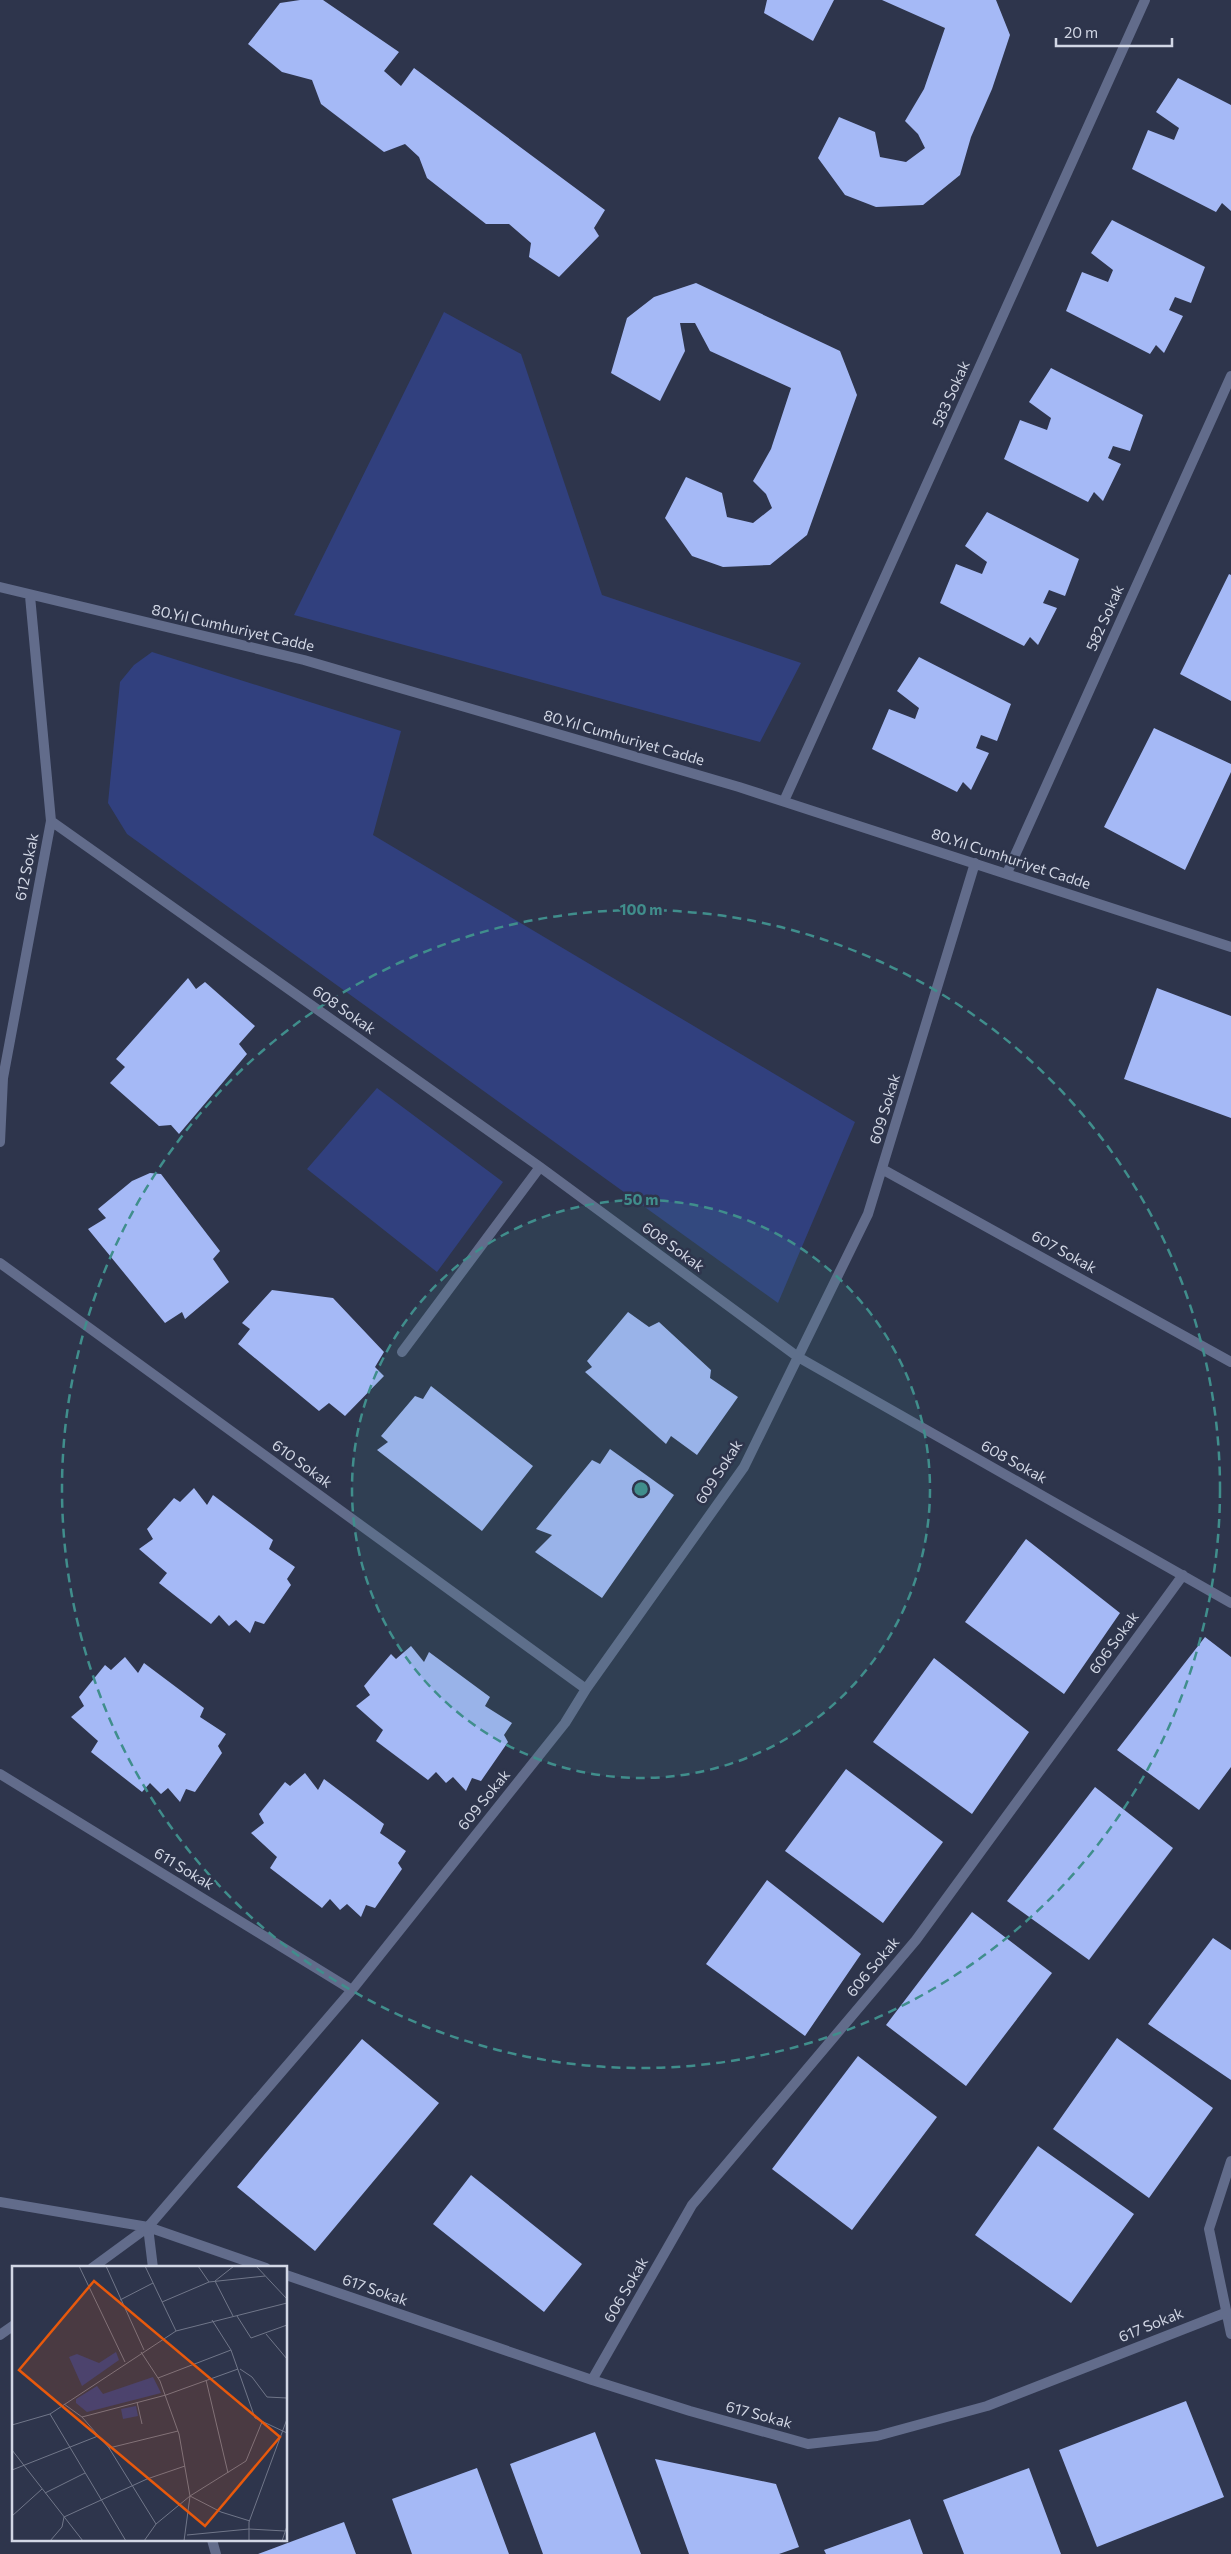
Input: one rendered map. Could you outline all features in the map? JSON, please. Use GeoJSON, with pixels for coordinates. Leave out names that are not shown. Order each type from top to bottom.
{"type":"FeatureCollection","features":[{"type":"Feature","properties":{"kind":"street","name":"583 Sokak"},"geometry":{"type":"LineString","coordinates":[[784,801],[1145,0]]}},
{"type":"Feature","properties":{"kind":"street","name":"582 Sokak"},"geometry":{"type":"LineString","coordinates":[[1007,873],[1231,376]]}},
{"type":"Feature","properties":{"kind":"street","name":"80.Yıl Cumhuriyet Cadde"},"geometry":{"type":"LineString","coordinates":[[0,587],[30,596],[304,660],[784,801],[1231,947]]}},
{"type":"Feature","properties":{"kind":"street","name":"612 Sokak"},"geometry":{"type":"LineString","coordinates":[[0,1142],[2,1077],[51,821],[30,596]]}},
{"type":"Feature","properties":{"kind":"street","name":"608 Sokak"},"geometry":{"type":"LineString","coordinates":[[51,821],[540,1167],[798,1358],[1231,1603]]}},
{"type":"Feature","properties":{"kind":"street","name":"609 Sokak"},"geometry":{"type":"LineString","coordinates":[[148,2227],[352,1990],[565,1723],[586,1689],[744,1467],[868,1214],[975,863]]}},
{"type":"Feature","properties":{"kind":"street"},"geometry":{"type":"LineString","coordinates":[[402,1352],[540,1167]]}},
{"type":"Feature","properties":{"kind":"street","name":"607 Sokak"},"geometry":{"type":"LineString","coordinates":[[882,1169],[1231,1362]]}},
{"type":"Feature","properties":{"kind":"street","name":"610 Sokak"},"geometry":{"type":"LineString","coordinates":[[0,1263],[586,1689]]}},
{"type":"Feature","properties":{"kind":"street","name":"606 Sokak"},"geometry":{"type":"LineString","coordinates":[[592,2380],[692,2205],[916,1940],[1183,1575]]}},
{"type":"Feature","properties":{"kind":"street","name":"611 Sokak"},"geometry":{"type":"LineString","coordinates":[[0,1774],[352,1990]]}},
{"type":"Feature","properties":{"kind":"street"},"geometry":{"type":"LineString","coordinates":[[1231,2161],[1209,2229],[1225,2313],[1231,2334]]}},
{"type":"Feature","properties":{"kind":"street"},"geometry":{"type":"LineString","coordinates":[[0,2202],[148,2227],[260,2266]]}},
{"type":"Feature","properties":{"kind":"street"},"geometry":{"type":"LineString","coordinates":[[95,2266],[148,2227]]}},
{"type":"Feature","properties":{"kind":"street"},"geometry":{"type":"LineString","coordinates":[[148,2227],[153,2266]]}},
{"type":"Feature","properties":{"kind":"street","name":"617 Sokak"},"geometry":{"type":"LineString","coordinates":[[288,2276],[592,2380],[690,2411],[808,2444],[878,2436],[987,2406],[1225,2313]]}},
{"type":"Feature","properties":{"kind":"street"},"geometry":{"type":"LineString","coordinates":[[0,2335],[12,2326]]}},
{"type":"Feature","properties":{"kind":"shaded area"},"geometry":{"type":"Polygon","coordinates":[[[444,312],[521,354],[602,595],[801,663],[760,742],[294,615],[444,312]]]}},
{"type":"Feature","properties":{"kind":"shaded area"},"geometry":{"type":"Polygon","coordinates":[[[152,652],[401,731],[373,835],[855,1122],[778,1303],[127,834],[108,803],[120,682],[134,665],[152,652]]]}},
{"type":"Feature","properties":{"kind":"shaded area"},"geometry":{"type":"Polygon","coordinates":[[[377,1088],[503,1182],[437,1272],[307,1169],[377,1088]]]}},
{"type":"Feature","properties":{"kind":"building"},"geometry":{"type":"Polygon","coordinates":[[[300,0],[323,0],[399,52],[384,71],[401,86],[414,68],[605,210],[594,228],[599,236],[559,277],[529,257],[531,243],[509,224],[486,224],[427,178],[419,157],[405,144],[384,152],[321,104],[312,80],[282,72],[248,44],[280,3],[300,0]]]}},
{"type":"Feature","properties":{"kind":"building"},"geometry":{"type":"Polygon","coordinates":[[[767,0],[834,0],[813,41],[764,13],[767,0]]]}},
{"type":"Feature","properties":{"kind":"building"},"geometry":{"type":"Polygon","coordinates":[[[882,0],[996,0],[1010,35],[992,89],[971,137],[960,175],[923,205],[876,207],[845,195],[818,158],[839,117],[875,132],[880,157],[906,162],[925,148],[918,134],[905,121],[924,89],[945,28],[882,0]]]}},
{"type":"Feature","properties":{"kind":"building"},"geometry":{"type":"Polygon","coordinates":[[[1178,78],[1231,105],[1231,211],[1222,203],[1216,212],[1132,169],[1148,130],[1174,140],[1179,128],[1156,112],[1178,78]]]}},
{"type":"Feature","properties":{"kind":"building"},"geometry":{"type":"Polygon","coordinates":[[[1112,220],[1205,267],[1191,303],[1175,297],[1169,310],[1183,316],[1164,353],[1156,345],[1150,354],[1066,311],[1082,272],[1108,282],[1113,270],[1091,253],[1112,220]]]}},
{"type":"Feature","properties":{"kind":"building"},"geometry":{"type":"Polygon","coordinates":[[[696,283],[840,351],[857,395],[807,535],[770,565],[723,567],[692,556],[665,518],[686,477],[722,493],[727,517],[753,523],[772,508],[766,494],[753,481],[771,449],[791,388],[710,351],[695,323],[680,323],[685,351],[660,401],[611,373],[627,318],[654,297],[696,283]]]}},
{"type":"Feature","properties":{"kind":"building"},"geometry":{"type":"Polygon","coordinates":[[[1051,368],[1143,415],[1130,451],[1113,446],[1108,458],[1121,464],[1103,501],[1094,492],[1088,502],[1004,459],[1020,420],[1047,430],[1051,418],[1029,402],[1051,368]]]}},
{"type":"Feature","properties":{"kind":"building"},"geometry":{"type":"Polygon","coordinates":[[[987,512],[1079,559],[1065,596],[1049,590],[1043,603],[1057,608],[1038,645],[1030,637],[1024,646],[940,603],[956,564],[982,574],[987,562],[965,546],[987,512]]]}},
{"type":"Feature","properties":{"kind":"building"},"geometry":{"type":"Polygon","coordinates":[[[1229,574],[1231,575],[1231,701],[1180,674],[1229,574]]]}},
{"type":"Feature","properties":{"kind":"building"},"geometry":{"type":"Polygon","coordinates":[[[919,657],[1011,704],[997,741],[981,735],[976,748],[989,753],[971,790],[963,782],[957,792],[872,749],[889,709],[915,719],[919,708],[897,691],[919,657]]]}},
{"type":"Feature","properties":{"kind":"building"},"geometry":{"type":"Polygon","coordinates":[[[1154,728],[1231,764],[1231,772],[1185,870],[1104,827],[1154,728]]]}},
{"type":"Feature","properties":{"kind":"building"},"geometry":{"type":"Polygon","coordinates":[[[188,978],[196,989],[205,982],[255,1026],[239,1044],[247,1054],[179,1134],[171,1125],[159,1126],[110,1083],[125,1067],[116,1059],[188,978]]]}},
{"type":"Feature","properties":{"kind":"building"},"geometry":{"type":"Polygon","coordinates":[[[1157,988],[1231,1016],[1231,1118],[1124,1079],[1157,988]]]}},
{"type":"Feature","properties":{"kind":"building"},"geometry":{"type":"Polygon","coordinates":[[[150,1173],[161,1174],[220,1251],[213,1259],[229,1282],[185,1319],[182,1312],[165,1323],[88,1229],[106,1218],[98,1209],[132,1181],[150,1173]]]}},
{"type":"Feature","properties":{"kind":"building"},"geometry":{"type":"Polygon","coordinates":[[[272,1290],[333,1298],[384,1352],[375,1367],[384,1376],[345,1416],[329,1403],[319,1411],[238,1344],[250,1329],[242,1323],[272,1290]]]}},
{"type":"Feature","properties":{"kind":"building"},"geometry":{"type":"Polygon","coordinates":[[[628,1312],[649,1327],[659,1322],[711,1370],[710,1378],[738,1397],[697,1455],[671,1436],[666,1444],[585,1372],[592,1367],[587,1361],[628,1312]]]}},
{"type":"Feature","properties":{"kind":"building"},"geometry":{"type":"Polygon","coordinates":[[[431,1386],[533,1466],[482,1531],[377,1450],[388,1442],[381,1436],[415,1396],[423,1399],[431,1386]]]}},
{"type":"Feature","properties":{"kind":"building"},"geometry":{"type":"Polygon","coordinates":[[[610,1449],[674,1495],[602,1598],[535,1552],[552,1535],[536,1529],[592,1460],[600,1464],[610,1449]]]}},
{"type":"Feature","properties":{"kind":"building"},"geometry":{"type":"Polygon","coordinates":[[[194,1488],[207,1505],[213,1495],[273,1540],[269,1549],[295,1567],[287,1579],[291,1585],[264,1624],[255,1621],[250,1633],[236,1620],[229,1626],[219,1615],[211,1624],[159,1583],[167,1573],[139,1549],[153,1539],[147,1529],[174,1498],[180,1502],[194,1488]]]}},
{"type":"Feature","properties":{"kind":"building"},"geometry":{"type":"Polygon","coordinates":[[[1026,1539],[1120,1613],[1064,1694],[965,1622],[1026,1539]]]}},
{"type":"Feature","properties":{"kind":"building"},"geometry":{"type":"Polygon","coordinates":[[[1205,1637],[1231,1657],[1231,1767],[1199,1810],[1117,1750],[1205,1637]]]}},
{"type":"Feature","properties":{"kind":"building"},"geometry":{"type":"Polygon","coordinates":[[[411,1646],[424,1662],[429,1652],[490,1697],[485,1706],[512,1723],[504,1735],[508,1742],[481,1781],[472,1778],[466,1791],[453,1777],[446,1783],[436,1772],[428,1780],[376,1741],[383,1730],[356,1706],[370,1695],[364,1686],[391,1654],[396,1659],[411,1646]]]}},
{"type":"Feature","properties":{"kind":"building"},"geometry":{"type":"Polygon","coordinates":[[[125,1657],[138,1673],[144,1663],[204,1708],[200,1717],[226,1734],[218,1746],[222,1753],[195,1792],[186,1789],[180,1802],[168,1788],[161,1794],[150,1783],[142,1792],[91,1752],[98,1741],[71,1717],[84,1706],[79,1697],[105,1665],[111,1670],[125,1657]]]}},
{"type":"Feature","properties":{"kind":"building"},"geometry":{"type":"Polygon","coordinates":[[[934,1658],[1029,1732],[972,1814],[873,1742],[934,1658]]]}},
{"type":"Feature","properties":{"kind":"building"},"geometry":{"type":"Polygon","coordinates":[[[846,1769],[943,1842],[883,1923],[785,1851],[846,1769]]]}},
{"type":"Feature","properties":{"kind":"building"},"geometry":{"type":"Polygon","coordinates":[[[305,1773],[318,1790],[324,1779],[384,1824],[380,1833],[406,1851],[398,1863],[402,1869],[375,1908],[366,1905],[361,1917],[347,1904],[340,1910],[330,1899],[322,1908],[270,1868],[277,1857],[251,1833],[264,1823],[259,1814],[285,1782],[290,1786],[305,1773]]]}},
{"type":"Feature","properties":{"kind":"building"},"geometry":{"type":"Polygon","coordinates":[[[1095,1787],[1173,1848],[1089,1960],[1007,1901],[1095,1787]]]}},
{"type":"Feature","properties":{"kind":"building"},"geometry":{"type":"Polygon","coordinates":[[[767,1880],[861,1954],[805,2036],[706,1964],[767,1880]]]}},
{"type":"Feature","properties":{"kind":"building"},"geometry":{"type":"Polygon","coordinates":[[[972,1912],[1052,1973],[966,2086],[886,2025],[972,1912]]]}},
{"type":"Feature","properties":{"kind":"building"},"geometry":{"type":"Polygon","coordinates":[[[1213,1938],[1231,1950],[1231,2080],[1148,2024],[1213,1938]]]}},
{"type":"Feature","properties":{"kind":"building"},"geometry":{"type":"Polygon","coordinates":[[[1117,2038],[1213,2108],[1149,2198],[1053,2129],[1117,2038]]]}},
{"type":"Feature","properties":{"kind":"building"},"geometry":{"type":"Polygon","coordinates":[[[362,2039],[439,2103],[315,2251],[237,2187],[362,2039]]]}},
{"type":"Feature","properties":{"kind":"building"},"geometry":{"type":"Polygon","coordinates":[[[858,2056],[937,2117],[852,2230],[772,2169],[858,2056]]]}},
{"type":"Feature","properties":{"kind":"building"},"geometry":{"type":"Polygon","coordinates":[[[1038,2146],[1134,2214],[1071,2303],[975,2235],[1038,2146]]]}},
{"type":"Feature","properties":{"kind":"building"},"geometry":{"type":"Polygon","coordinates":[[[471,2175],[582,2264],[544,2312],[433,2224],[471,2175]]]}},
{"type":"Feature","properties":{"kind":"building"},"geometry":{"type":"Polygon","coordinates":[[[1186,2401],[1224,2497],[1097,2547],[1059,2450],[1186,2401]]]}},
{"type":"Feature","properties":{"kind":"building"},"geometry":{"type":"Polygon","coordinates":[[[595,2432],[641,2554],[543,2554],[510,2464],[595,2432]]]}},
{"type":"Feature","properties":{"kind":"building"},"geometry":{"type":"Polygon","coordinates":[[[655,2459],[776,2484],[799,2547],[779,2554],[689,2554],[655,2459]]]}},
{"type":"Feature","properties":{"kind":"building"},"geometry":{"type":"Polygon","coordinates":[[[477,2468],[509,2554],[412,2554],[392,2499],[477,2468]]]}},
{"type":"Feature","properties":{"kind":"building"},"geometry":{"type":"Polygon","coordinates":[[[1029,2468],[1061,2554],[964,2554],[943,2500],[1029,2468]]]}},
{"type":"Feature","properties":{"kind":"building"},"geometry":{"type":"Polygon","coordinates":[[[910,2519],[923,2554],[826,2554],[824,2550],[910,2519]]]}},
{"type":"Feature","properties":{"kind":"building"},"geometry":{"type":"Polygon","coordinates":[[[344,2522],[356,2554],[258,2554],[344,2522]]]}}]}
